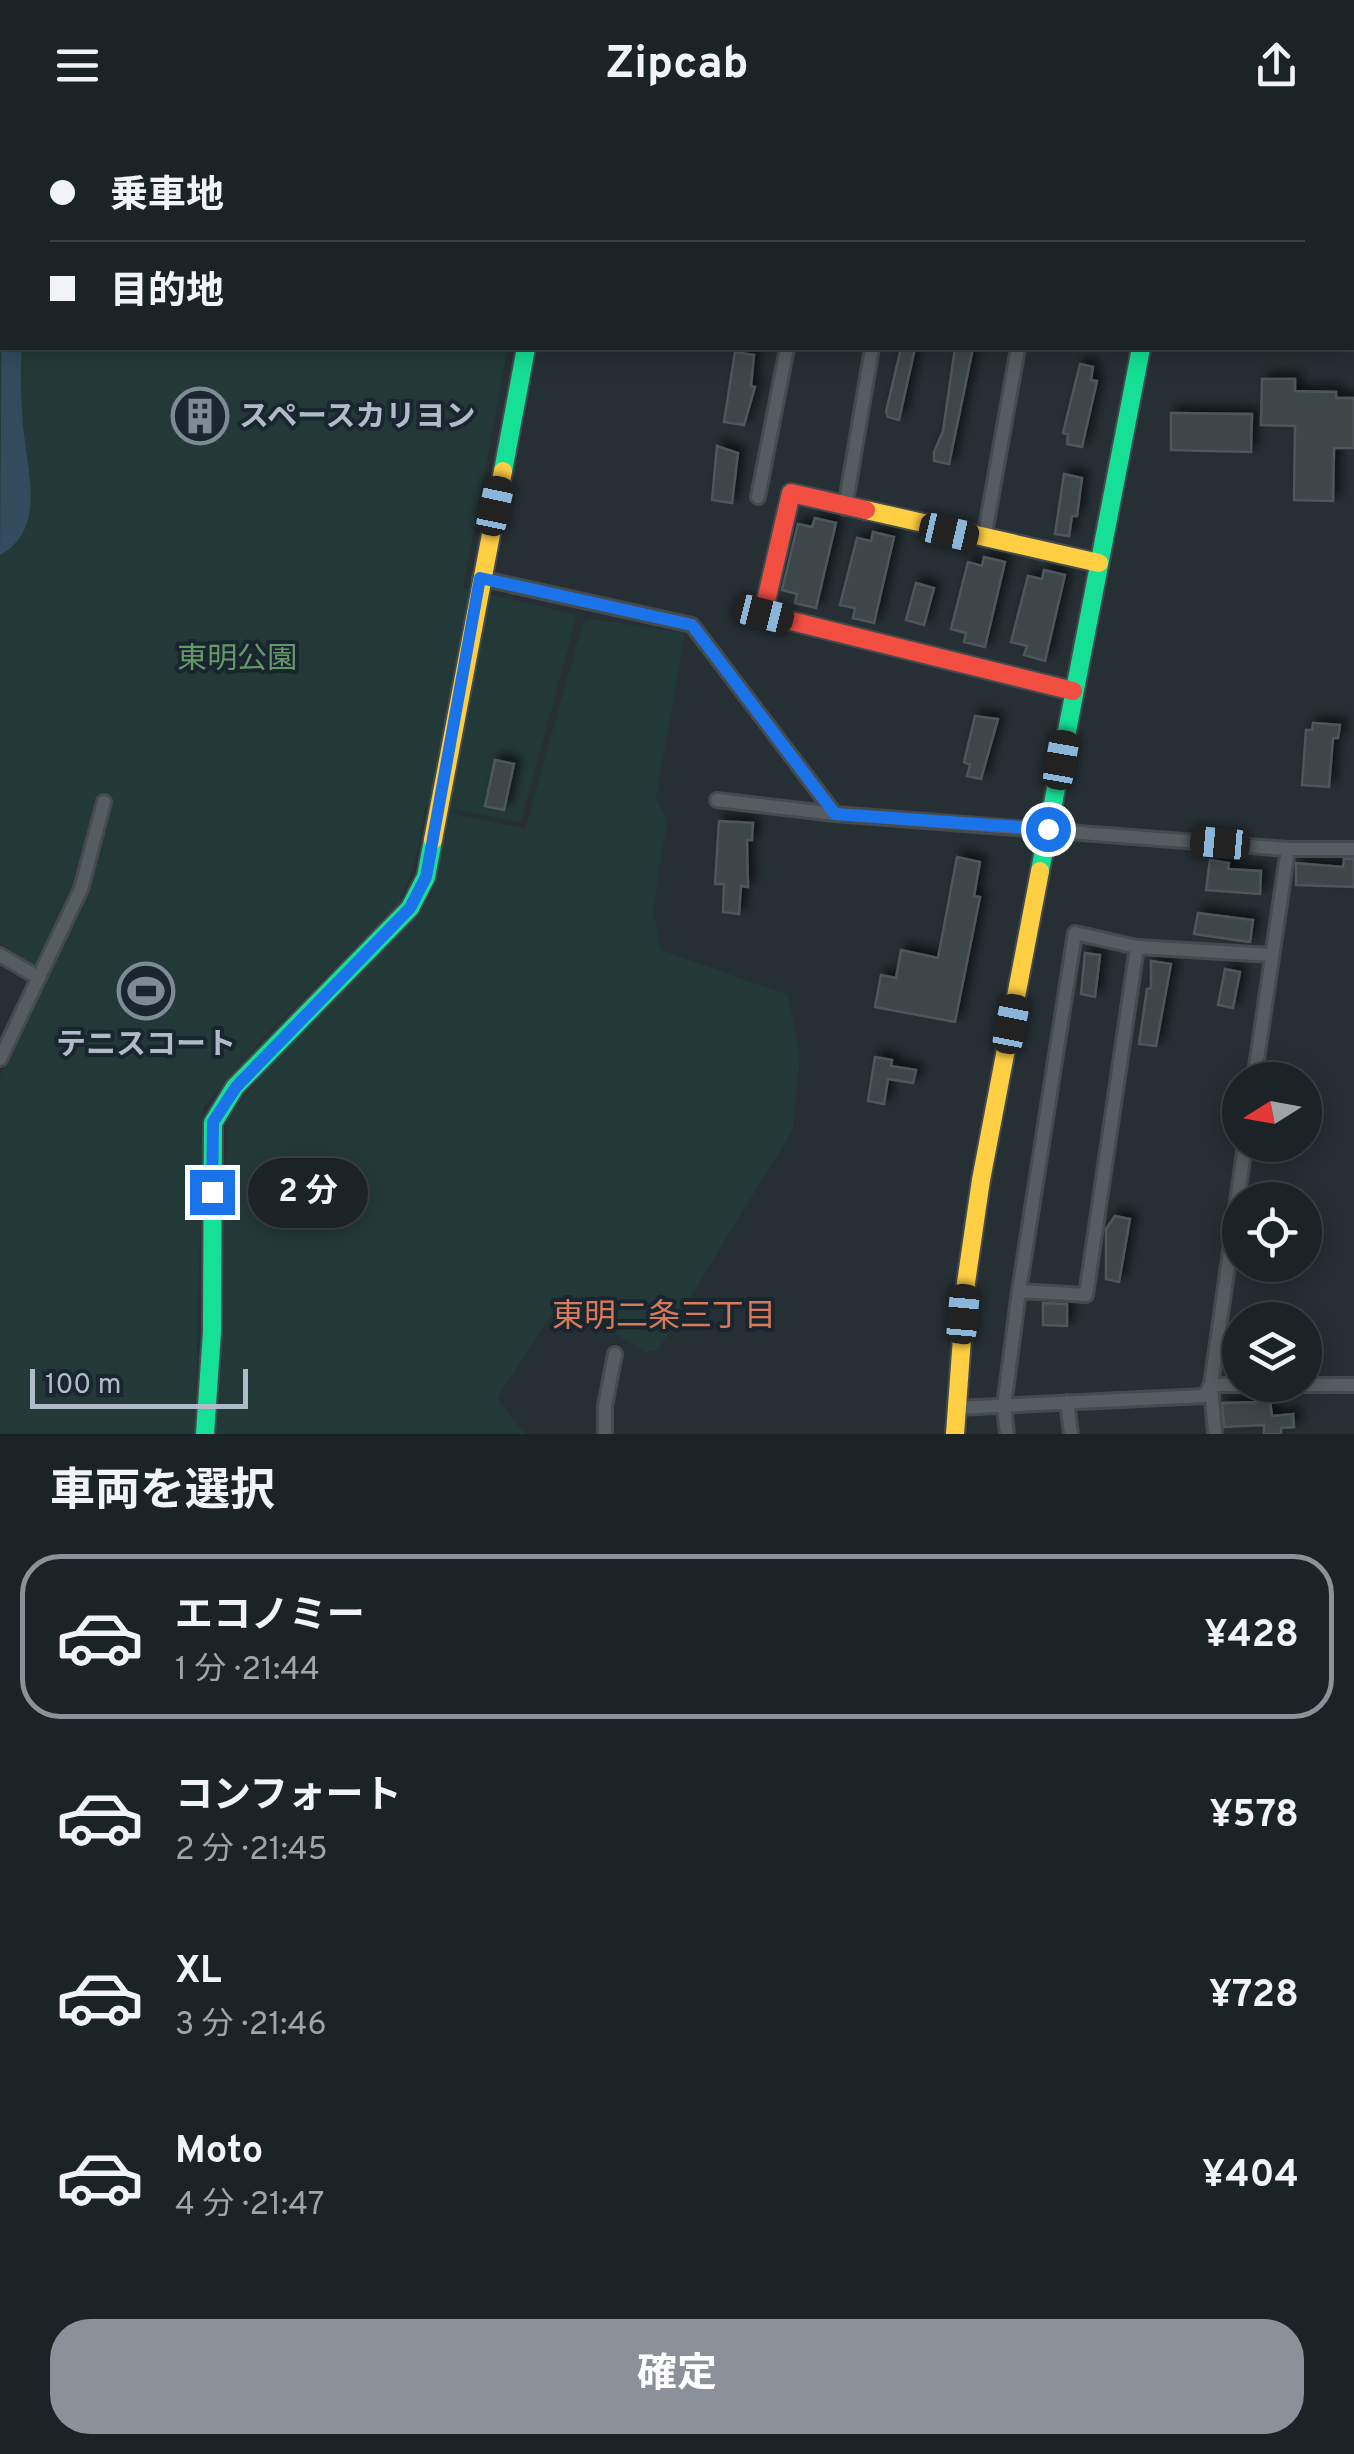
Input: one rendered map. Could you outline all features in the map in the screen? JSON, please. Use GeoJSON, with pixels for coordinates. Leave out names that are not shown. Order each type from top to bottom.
{"type":"FeatureCollection","features":[{"type":"Feature","properties":{"kind":"street"},"geometry":{"type":"LineString","coordinates":[[205,1434],[212,1332],[213,1122],[236,1087],[410,908],[426,877],[526,350]]}},
{"type":"Feature","properties":{"kind":"street"},"geometry":{"type":"LineString","coordinates":[[758,497],[787,350]]}},
{"type":"Feature","properties":{"kind":"street"},"geometry":{"type":"LineString","coordinates":[[845,508],[872,350]]}},
{"type":"Feature","properties":{"kind":"street"},"geometry":{"type":"LineString","coordinates":[[984,540],[1018,350]]}},
{"type":"Feature","properties":{"kind":"street"},"geometry":{"type":"LineString","coordinates":[[955,1434],[966,1283],[979,1197],[1141,350]]}},
{"type":"Feature","properties":{"kind":"street"},"geometry":{"type":"LineString","coordinates":[[1073,691],[764,614],[791,493],[984,540],[1100,563]]}},
{"type":"Feature","properties":{"kind":"street"},"geometry":{"type":"LineString","coordinates":[[480,578],[692,625],[835,814]]}},
{"type":"Feature","properties":{"kind":"street"},"geometry":{"type":"LineString","coordinates":[[717,800],[835,814],[1288,849],[1354,849]]}},
{"type":"Feature","properties":{"kind":"street"},"geometry":{"type":"LineString","coordinates":[[0,1060],[81,890],[104,802]]}},
{"type":"Feature","properties":{"kind":"street"},"geometry":{"type":"LineString","coordinates":[[1257,1062],[1288,849]]}},
{"type":"Feature","properties":{"kind":"street"},"geometry":{"type":"LineString","coordinates":[[1006,1434],[1004,1406],[1019,1291],[1075,933],[1137,947],[1272,955]]}},
{"type":"Feature","properties":{"kind":"street"},"geometry":{"type":"LineString","coordinates":[[1019,1291],[1086,1295],[1137,947]]}},
{"type":"Feature","properties":{"kind":"street"},"geometry":{"type":"LineString","coordinates":[[0,955],[39,978]]}},
{"type":"Feature","properties":{"kind":"street"},"geometry":{"type":"LineString","coordinates":[[1215,1434],[1211,1384],[1243,1162]]}},
{"type":"Feature","properties":{"kind":"street"},"geometry":{"type":"LineString","coordinates":[[605,1434],[605,1406],[615,1354]]}},
{"type":"Feature","properties":{"kind":"street"},"geometry":{"type":"LineString","coordinates":[[956,1408],[1204,1396],[1211,1384]]}},
{"type":"Feature","properties":{"kind":"street"},"geometry":{"type":"LineString","coordinates":[[1211,1384],[1222,1384]]}},
{"type":"Feature","properties":{"kind":"street"},"geometry":{"type":"LineString","coordinates":[[1322,1385],[1354,1385]]}},
{"type":"Feature","properties":{"kind":"street"},"geometry":{"type":"LineString","coordinates":[[1067,1402],[1071,1434]]}},
{"type":"Feature","properties":{"kind":"green space","name":"東明公園"},"geometry":{"type":"Polygon","coordinates":[[[0,350],[508,350],[463,588],[577,615],[521,822],[426,804],[415,863],[400,903],[260,1041],[203,1108],[195,1434],[0,1434],[0,1076],[47,977],[0,942],[0,350]]]}},
{"type":"Feature","properties":{"kind":"green space"},"geometry":{"type":"Polygon","coordinates":[[[592,619],[685,633],[656,799],[667,821],[653,910],[661,950],[788,995],[800,1055],[793,1129],[658,1350],[645,1352],[561,1300],[497,1398],[525,1434],[214,1434],[227,1120],[275,1057],[348,987],[431,897],[450,813],[525,829],[583,623],[592,619]]]}},
{"type":"Feature","properties":{"kind":"water"},"geometry":{"type":"Polygon","coordinates":[[[2,350],[22,350],[23,426],[31,497],[24,530],[15,544],[0,555],[2,350]]]}},
{"type":"Feature","properties":{"kind":"building"},"geometry":{"type":"Polygon","coordinates":[[[901,350],[915,350],[899,420],[888,417],[901,350]]]}},
{"type":"Feature","properties":{"kind":"building"},"geometry":{"type":"Polygon","coordinates":[[[955,350],[973,350],[949,464],[934,461],[943,431],[955,350]]]}},
{"type":"Feature","properties":{"kind":"building"},"geometry":{"type":"Polygon","coordinates":[[[735,352],[754,355],[751,386],[755,387],[744,425],[724,422],[735,352]]]}},
{"type":"Feature","properties":{"kind":"building"},"geometry":{"type":"Polygon","coordinates":[[[1080,364],[1093,367],[1091,380],[1097,381],[1082,447],[1067,444],[1068,434],[1063,433],[1080,364]]]}},
{"type":"Feature","properties":{"kind":"building"},"geometry":{"type":"Polygon","coordinates":[[[1262,379],[1295,379],[1295,391],[1336,392],[1336,398],[1354,398],[1354,448],[1334,448],[1333,501],[1294,500],[1295,426],[1261,425],[1262,379]]]}},
{"type":"Feature","properties":{"kind":"building"},"geometry":{"type":"Polygon","coordinates":[[[1171,413],[1252,414],[1251,452],[1171,450],[1171,413]]]}},
{"type":"Feature","properties":{"kind":"building"},"geometry":{"type":"Polygon","coordinates":[[[717,446],[738,453],[732,503],[712,500],[717,446]]]}},
{"type":"Feature","properties":{"kind":"building"},"geometry":{"type":"Polygon","coordinates":[[[1064,474],[1082,478],[1077,516],[1072,516],[1069,536],[1055,534],[1064,474]]]}},
{"type":"Feature","properties":{"kind":"building"},"geometry":{"type":"Polygon","coordinates":[[[815,518],[836,523],[816,608],[795,603],[797,594],[782,590],[798,524],[812,527],[815,518]]]}},
{"type":"Feature","properties":{"kind":"building"},"geometry":{"type":"Polygon","coordinates":[[[873,532],[894,537],[874,623],[853,618],[855,608],[840,605],[857,538],[871,541],[873,532]]]}},
{"type":"Feature","properties":{"kind":"building"},"geometry":{"type":"Polygon","coordinates":[[[984,557],[1005,562],[985,647],[964,642],[966,633],[951,629],[968,562],[982,566],[984,557]]]}},
{"type":"Feature","properties":{"kind":"building"},"geometry":{"type":"Polygon","coordinates":[[[1044,570],[1065,575],[1045,661],[1024,655],[1027,646],[1011,642],[1028,576],[1042,579],[1044,570]]]}},
{"type":"Feature","properties":{"kind":"building"},"geometry":{"type":"Polygon","coordinates":[[[916,583],[934,588],[924,625],[906,620],[916,583]]]}},
{"type":"Feature","properties":{"kind":"building"},"geometry":{"type":"Polygon","coordinates":[[[975,716],[998,719],[981,779],[967,776],[970,765],[964,762],[975,716]]]}},
{"type":"Feature","properties":{"kind":"building"},"geometry":{"type":"Polygon","coordinates":[[[1313,723],[1340,725],[1338,738],[1333,738],[1329,787],[1302,785],[1306,730],[1312,730],[1313,723]]]}},
{"type":"Feature","properties":{"kind":"building"},"geometry":{"type":"Polygon","coordinates":[[[495,760],[514,764],[504,810],[485,806],[495,760]]]}},
{"type":"Feature","properties":{"kind":"building"},"geometry":{"type":"Polygon","coordinates":[[[719,821],[753,823],[752,840],[747,840],[748,887],[741,886],[739,914],[723,912],[724,884],[715,884],[719,821]]]}},
{"type":"Feature","properties":{"kind":"building"},"geometry":{"type":"Polygon","coordinates":[[[957,857],[980,862],[974,896],[980,897],[955,1022],[875,1007],[881,975],[896,978],[901,950],[938,958],[957,857]]]}},
{"type":"Feature","properties":{"kind":"building"},"geometry":{"type":"Polygon","coordinates":[[[1344,859],[1354,859],[1354,887],[1296,885],[1296,863],[1343,867],[1344,859]]]}},
{"type":"Feature","properties":{"kind":"building"},"geometry":{"type":"Polygon","coordinates":[[[1210,860],[1229,863],[1228,869],[1261,871],[1260,894],[1206,890],[1210,860]]]}},
{"type":"Feature","properties":{"kind":"building"},"geometry":{"type":"Polygon","coordinates":[[[1198,913],[1253,920],[1250,942],[1194,934],[1198,913]]]}},
{"type":"Feature","properties":{"kind":"building"},"geometry":{"type":"Polygon","coordinates":[[[1085,953],[1100,955],[1095,997],[1081,994],[1085,953]]]}},
{"type":"Feature","properties":{"kind":"building"},"geometry":{"type":"Polygon","coordinates":[[[1151,961],[1171,964],[1156,1046],[1139,1044],[1147,989],[1151,988],[1151,961]]]}},
{"type":"Feature","properties":{"kind":"building"},"geometry":{"type":"Polygon","coordinates":[[[1225,969],[1240,972],[1233,1008],[1218,1005],[1225,969]]]}},
{"type":"Feature","properties":{"kind":"building"},"geometry":{"type":"Polygon","coordinates":[[[875,1057],[892,1060],[891,1066],[916,1070],[913,1083],[888,1079],[884,1104],[868,1101],[875,1057]]]}},
{"type":"Feature","properties":{"kind":"building"},"geometry":{"type":"Polygon","coordinates":[[[1115,1216],[1130,1219],[1119,1282],[1106,1279],[1106,1229],[1115,1216]]]}},
{"type":"Feature","properties":{"kind":"building"},"geometry":{"type":"Polygon","coordinates":[[[1043,1303],[1067,1304],[1067,1326],[1043,1325],[1043,1303]]]}},
{"type":"Feature","properties":{"kind":"building"},"geometry":{"type":"Polygon","coordinates":[[[1270,1402],[1272,1416],[1293,1414],[1294,1427],[1281,1428],[1281,1434],[1264,1434],[1264,1425],[1224,1427],[1222,1403],[1270,1402]]]}},
{"type":"Feature","properties":{"kind":"traffic: fast"},"geometry":{"type":"LineString","coordinates":[[503,471],[526,350]]}},
{"type":"Feature","properties":{"kind":"traffic: fast"},"geometry":{"type":"LineString","coordinates":[[1040,871],[1141,350]]}},
{"type":"Feature","properties":{"kind":"traffic: fast"},"geometry":{"type":"LineString","coordinates":[[205,1434],[212,1332],[213,1123],[235,1087],[410,908],[426,877],[433,840]]}},
{"type":"Feature","properties":{"kind":"traffic: slow"},"geometry":{"type":"LineString","coordinates":[[433,840],[503,471]]}},
{"type":"Feature","properties":{"kind":"traffic: slow"},"geometry":{"type":"LineString","coordinates":[[866,510],[1099,563]]}},
{"type":"Feature","properties":{"kind":"traffic: slow"},"geometry":{"type":"LineString","coordinates":[[955,1434],[966,1283],[981,1180],[1040,871]]}},
{"type":"Feature","properties":{"kind":"traffic: jam"},"geometry":{"type":"LineString","coordinates":[[866,510],[791,493],[763,614],[1073,691]]}},
{"type":"Feature","properties":{"kind":"place","name":"スペースカリヨン"},"geometry":{"type":"Point","coordinates":[200,416]}},
{"type":"Feature","properties":{"kind":"place","name":"テニスコート"},"geometry":{"type":"Point","coordinates":[146,991]}},
{"type":"Feature","properties":{"kind":"district","name":"東明二条三丁目"},"geometry":{"type":"Point","coordinates":[664,1315]}},
{"type":"Feature","properties":{"kind":"route"},"geometry":{"type":"LineString","coordinates":[[212,1192],[213,1122],[236,1087],[410,908],[426,877],[480,578],[692,625],[835,814],[1048,829]]}}]}
